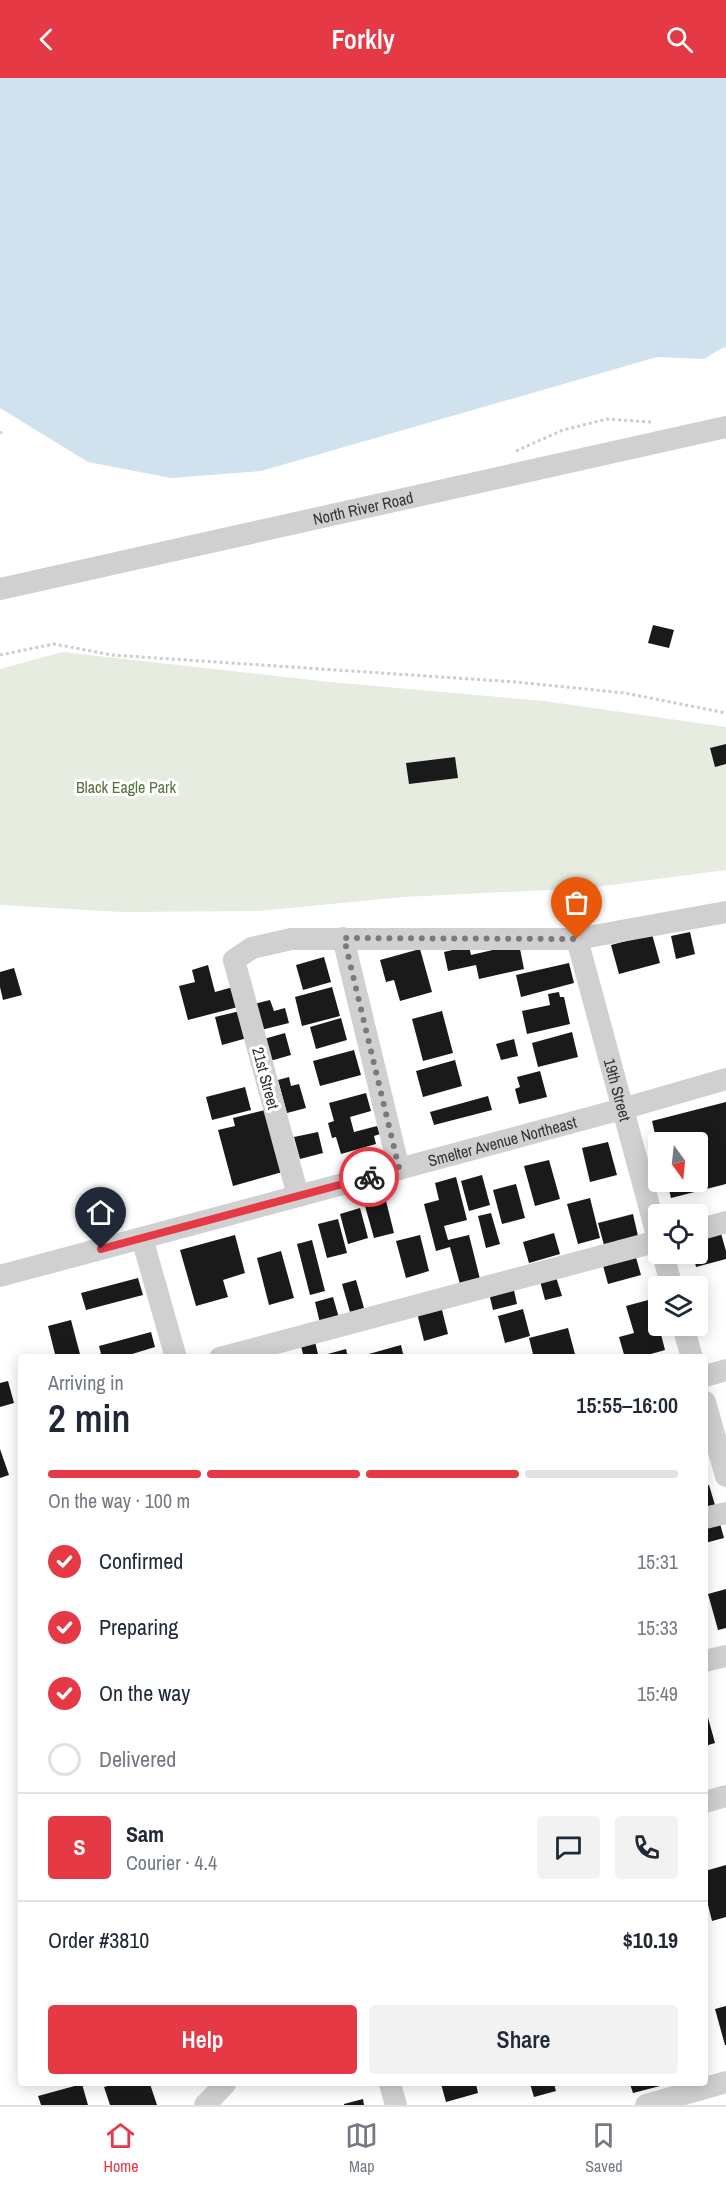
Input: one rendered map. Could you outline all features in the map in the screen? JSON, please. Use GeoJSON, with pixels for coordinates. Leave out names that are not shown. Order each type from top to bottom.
{"type":"FeatureCollection","features":[{"type":"Feature","properties":{"kind":"street","name":"North River Road"},"geometry":{"type":"LineString","coordinates":[[0,589],[726,428]]}},
{"type":"Feature","properties":{"kind":"street"},"geometry":{"type":"LineString","coordinates":[[399,1168],[344,938],[577,939],[726,912]]}},
{"type":"Feature","properties":{"kind":"street","name":"21st Street"},"geometry":{"type":"LineString","coordinates":[[298,1196],[234,960],[252,948],[291,939],[344,938]]}},
{"type":"Feature","properties":{"kind":"street","name":"19th Street"},"geometry":{"type":"LineString","coordinates":[[577,939],[648,1204]]}},
{"type":"Feature","properties":{"kind":"street","name":"Smelter Avenue Northeast"},"geometry":{"type":"LineString","coordinates":[[0,1276],[726,1079]]}},
{"type":"Feature","properties":{"kind":"street"},"geometry":{"type":"LineString","coordinates":[[708,1227],[726,1222]]}},
{"type":"Feature","properties":{"kind":"street"},"geometry":{"type":"LineString","coordinates":[[142,1238],[175,1354]]}},
{"type":"Feature","properties":{"kind":"street"},"geometry":{"type":"LineString","coordinates":[[235,1354],[648,1243]]}},
{"type":"Feature","properties":{"kind":"street"},"geometry":{"type":"LineString","coordinates":[[686,1336],[691,1354]]}},
{"type":"Feature","properties":{"kind":"street"},"geometry":{"type":"LineString","coordinates":[[708,1375],[726,1370]]}},
{"type":"Feature","properties":{"kind":"street"},"geometry":{"type":"LineString","coordinates":[[708,1413],[726,1476]]}},
{"type":"Feature","properties":{"kind":"street"},"geometry":{"type":"LineString","coordinates":[[708,1517],[726,1513]]}},
{"type":"Feature","properties":{"kind":"street"},"geometry":{"type":"LineString","coordinates":[[708,1660],[726,1656]]}},
{"type":"Feature","properties":{"kind":"street"},"geometry":{"type":"LineString","coordinates":[[708,1801],[726,1796]]}},
{"type":"Feature","properties":{"kind":"street"},"geometry":{"type":"LineString","coordinates":[[646,2105],[726,2082]]}},
{"type":"Feature","properties":{"kind":"street"},"geometry":{"type":"LineString","coordinates":[[205,2105],[223,2086]]}},
{"type":"Feature","properties":{"kind":"street"},"geometry":{"type":"LineString","coordinates":[[391,2086],[396,2105]]}},
{"type":"Feature","properties":{"kind":"path"},"geometry":{"type":"LineString","coordinates":[[0,655],[54,644],[112,655],[516,682],[624,693],[726,713]]}},
{"type":"Feature","properties":{"kind":"green space","name":"Black Eagle Park"},"geometry":{"type":"Polygon","coordinates":[[[62,652],[330,682],[544,701],[726,727],[726,870],[589,888],[404,897],[258,911],[121,912],[0,905],[0,669],[62,652]]]}},
{"type":"Feature","properties":{"kind":"water"},"geometry":{"type":"Polygon","coordinates":[[[0,78],[726,78],[726,348],[704,359],[657,357],[261,471],[171,478],[88,462],[0,408],[0,78]]]}},
{"type":"Feature","properties":{"kind":"building"},"geometry":{"type":"Polygon","coordinates":[[[653,625],[674,630],[669,648],[648,643],[653,625]]]}},
{"type":"Feature","properties":{"kind":"building"},"geometry":{"type":"Polygon","coordinates":[[[726,744],[726,764],[715,767],[710,748],[726,744]]]}},
{"type":"Feature","properties":{"kind":"building"},"geometry":{"type":"Polygon","coordinates":[[[455,757],[458,778],[409,784],[406,763],[455,757]]]}},
{"type":"Feature","properties":{"kind":"building"},"geometry":{"type":"Polygon","coordinates":[[[690,932],[695,954],[676,959],[671,936],[690,932]]]}},
{"type":"Feature","properties":{"kind":"building"},"geometry":{"type":"Polygon","coordinates":[[[652,934],[660,963],[619,974],[611,945],[652,934]]]}},
{"type":"Feature","properties":{"kind":"building"},"geometry":{"type":"Polygon","coordinates":[[[519,944],[524,969],[479,979],[476,965],[448,971],[444,952],[469,946],[471,955],[519,944]]]}},
{"type":"Feature","properties":{"kind":"building"},"geometry":{"type":"Polygon","coordinates":[[[420,949],[432,992],[400,1001],[394,980],[386,982],[380,960],[420,949]]]}},
{"type":"Feature","properties":{"kind":"building"},"geometry":{"type":"Polygon","coordinates":[[[324,957],[331,982],[303,990],[296,965],[324,957]]]}},
{"type":"Feature","properties":{"kind":"building"},"geometry":{"type":"Polygon","coordinates":[[[569,963],[574,983],[521,997],[516,975],[569,963]]]}},
{"type":"Feature","properties":{"kind":"building"},"geometry":{"type":"Polygon","coordinates":[[[208,965],[215,992],[233,987],[238,1007],[188,1020],[179,986],[195,982],[192,970],[208,965]]]}},
{"type":"Feature","properties":{"kind":"building"},"geometry":{"type":"Polygon","coordinates":[[[14,968],[22,995],[3,1000],[0,972],[14,968]]]}},
{"type":"Feature","properties":{"kind":"building"},"geometry":{"type":"Polygon","coordinates":[[[332,987],[340,1016],[302,1026],[295,997],[332,987]]]}},
{"type":"Feature","properties":{"kind":"building"},"geometry":{"type":"Polygon","coordinates":[[[559,992],[560,997],[564,997],[570,1024],[527,1034],[522,1011],[550,1005],[548,994],[559,992]]]}},
{"type":"Feature","properties":{"kind":"building"},"geometry":{"type":"Polygon","coordinates":[[[270,1000],[274,1011],[285,1008],[289,1023],[261,1030],[254,1004],[270,1000]]]}},
{"type":"Feature","properties":{"kind":"building"},"geometry":{"type":"Polygon","coordinates":[[[240,1011],[247,1038],[222,1045],[215,1017],[240,1011]]]}},
{"type":"Feature","properties":{"kind":"building"},"geometry":{"type":"Polygon","coordinates":[[[442,1011],[453,1053],[423,1061],[412,1019],[442,1011]]]}},
{"type":"Feature","properties":{"kind":"building"},"geometry":{"type":"Polygon","coordinates":[[[341,1018],[347,1040],[316,1049],[310,1027],[341,1018]]]}},
{"type":"Feature","properties":{"kind":"building"},"geometry":{"type":"Polygon","coordinates":[[[572,1032],[578,1057],[538,1067],[532,1043],[572,1032]]]}},
{"type":"Feature","properties":{"kind":"building"},"geometry":{"type":"Polygon","coordinates":[[[285,1033],[291,1055],[270,1061],[264,1039],[285,1033]]]}},
{"type":"Feature","properties":{"kind":"building"},"geometry":{"type":"Polygon","coordinates":[[[514,1039],[518,1056],[501,1060],[496,1044],[514,1039]]]}},
{"type":"Feature","properties":{"kind":"building"},"geometry":{"type":"Polygon","coordinates":[[[354,1050],[361,1075],[320,1086],[313,1061],[354,1050]]]}},
{"type":"Feature","properties":{"kind":"building"},"geometry":{"type":"Polygon","coordinates":[[[455,1060],[462,1086],[423,1097],[416,1071],[455,1060]]]}},
{"type":"Feature","properties":{"kind":"building"},"geometry":{"type":"Polygon","coordinates":[[[540,1071],[547,1097],[519,1104],[515,1089],[520,1087],[517,1077],[540,1071]]]}},
{"type":"Feature","properties":{"kind":"building"},"geometry":{"type":"Polygon","coordinates":[[[289,1077],[291,1086],[299,1084],[306,1108],[287,1113],[278,1080],[289,1077]]]}},
{"type":"Feature","properties":{"kind":"building"},"geometry":{"type":"Polygon","coordinates":[[[245,1087],[251,1110],[212,1120],[206,1097],[245,1087]]]}},
{"type":"Feature","properties":{"kind":"building"},"geometry":{"type":"Polygon","coordinates":[[[366,1093],[371,1111],[350,1117],[354,1132],[377,1126],[380,1134],[374,1136],[376,1144],[341,1154],[336,1137],[332,1138],[328,1123],[334,1121],[329,1103],[366,1093]]]}},
{"type":"Feature","properties":{"kind":"building"},"geometry":{"type":"Polygon","coordinates":[[[488,1096],[492,1110],[434,1125],[430,1112],[488,1096]]]}},
{"type":"Feature","properties":{"kind":"building"},"geometry":{"type":"Polygon","coordinates":[[[726,1102],[726,1184],[708,1189],[708,1132],[654,1132],[652,1121],[726,1102]]]}},
{"type":"Feature","properties":{"kind":"building"},"geometry":{"type":"Polygon","coordinates":[[[269,1109],[286,1171],[233,1186],[218,1130],[235,1126],[233,1118],[269,1109]]]}},
{"type":"Feature","properties":{"kind":"building"},"geometry":{"type":"Polygon","coordinates":[[[318,1132],[323,1153],[300,1159],[294,1137],[318,1132]]]}},
{"type":"Feature","properties":{"kind":"building"},"geometry":{"type":"Polygon","coordinates":[[[608,1142],[617,1175],[590,1182],[582,1148],[608,1142]]]}},
{"type":"Feature","properties":{"kind":"building"},"geometry":{"type":"Polygon","coordinates":[[[549,1160],[560,1199],[535,1206],[524,1166],[549,1160]]]}},
{"type":"Feature","properties":{"kind":"building"},"geometry":{"type":"Polygon","coordinates":[[[482,1175],[490,1205],[469,1211],[461,1181],[482,1175]]]}},
{"type":"Feature","properties":{"kind":"building"},"geometry":{"type":"Polygon","coordinates":[[[456,1177],[467,1220],[444,1226],[448,1240],[469,1235],[480,1279],[460,1284],[450,1247],[436,1251],[424,1204],[439,1200],[435,1183],[456,1177]]]}},
{"type":"Feature","properties":{"kind":"building"},"geometry":{"type":"Polygon","coordinates":[[[516,1184],[525,1218],[502,1224],[493,1190],[516,1184]]]}},
{"type":"Feature","properties":{"kind":"building"},"geometry":{"type":"Polygon","coordinates":[[[670,1192],[695,1192],[671,1198],[670,1192]]]}},
{"type":"Feature","properties":{"kind":"building"},"geometry":{"type":"Polygon","coordinates":[[[590,1198],[600,1238],[578,1244],[567,1204],[590,1198]]]}},
{"type":"Feature","properties":{"kind":"building"},"geometry":{"type":"Polygon","coordinates":[[[386,1201],[394,1233],[374,1238],[365,1206],[386,1201]]]}},
{"type":"Feature","properties":{"kind":"building"},"geometry":{"type":"Polygon","coordinates":[[[360,1208],[368,1238],[348,1244],[340,1214],[360,1208]]]}},
{"type":"Feature","properties":{"kind":"building"},"geometry":{"type":"Polygon","coordinates":[[[491,1213],[500,1244],[486,1248],[478,1216],[491,1213]]]}},
{"type":"Feature","properties":{"kind":"building"},"geometry":{"type":"Polygon","coordinates":[[[633,1214],[638,1236],[604,1245],[598,1223],[633,1214]]]}},
{"type":"Feature","properties":{"kind":"building"},"geometry":{"type":"Polygon","coordinates":[[[338,1219],[347,1253],[327,1258],[318,1224],[338,1219]]]}},
{"type":"Feature","properties":{"kind":"building"},"geometry":{"type":"Polygon","coordinates":[[[720,1230],[726,1259],[708,1264],[708,1233],[720,1230]]]}},
{"type":"Feature","properties":{"kind":"building"},"geometry":{"type":"Polygon","coordinates":[[[554,1233],[560,1254],[529,1263],[523,1242],[554,1233]]]}},
{"type":"Feature","properties":{"kind":"building"},"geometry":{"type":"Polygon","coordinates":[[[235,1235],[245,1273],[223,1280],[228,1297],[196,1306],[180,1250],[235,1235]]]}},
{"type":"Feature","properties":{"kind":"building"},"geometry":{"type":"Polygon","coordinates":[[[420,1235],[429,1271],[406,1278],[396,1241],[420,1235]]]}},
{"type":"Feature","properties":{"kind":"building"},"geometry":{"type":"Polygon","coordinates":[[[312,1240],[325,1291],[310,1295],[297,1244],[312,1240]]]}},
{"type":"Feature","properties":{"kind":"building"},"geometry":{"type":"Polygon","coordinates":[[[281,1251],[294,1298],[269,1305],[257,1258],[281,1251]]]}},
{"type":"Feature","properties":{"kind":"building"},"geometry":{"type":"Polygon","coordinates":[[[635,1254],[641,1275],[608,1284],[602,1262],[635,1254]]]}},
{"type":"Feature","properties":{"kind":"building"},"geometry":{"type":"Polygon","coordinates":[[[556,1277],[562,1296],[545,1300],[540,1281],[556,1277]]]}},
{"type":"Feature","properties":{"kind":"building"},"geometry":{"type":"Polygon","coordinates":[[[138,1278],[143,1295],[86,1310],[81,1293],[138,1278]]]}},
{"type":"Feature","properties":{"kind":"building"},"geometry":{"type":"Polygon","coordinates":[[[356,1280],[364,1308],[350,1312],[342,1284],[356,1280]]]}},
{"type":"Feature","properties":{"kind":"building"},"geometry":{"type":"Polygon","coordinates":[[[513,1286],[517,1304],[493,1310],[489,1293],[513,1286]]]}},
{"type":"Feature","properties":{"kind":"building"},"geometry":{"type":"Polygon","coordinates":[[[333,1297],[339,1318],[320,1323],[315,1302],[333,1297]]]}},
{"type":"Feature","properties":{"kind":"building"},"geometry":{"type":"Polygon","coordinates":[[[648,1300],[648,1336],[661,1336],[665,1350],[651,1354],[624,1354],[619,1337],[634,1333],[626,1306],[648,1300]]]}},
{"type":"Feature","properties":{"kind":"building"},"geometry":{"type":"Polygon","coordinates":[[[441,1306],[448,1334],[424,1341],[417,1313],[441,1306]]]}},
{"type":"Feature","properties":{"kind":"building"},"geometry":{"type":"Polygon","coordinates":[[[523,1309],[530,1336],[505,1343],[498,1316],[523,1309]]]}},
{"type":"Feature","properties":{"kind":"building"},"geometry":{"type":"Polygon","coordinates":[[[71,1320],[80,1354],[55,1354],[48,1326],[71,1320]]]}},
{"type":"Feature","properties":{"kind":"building"},"geometry":{"type":"Polygon","coordinates":[[[568,1328],[575,1354],[533,1354],[529,1338],[568,1328]]]}},
{"type":"Feature","properties":{"kind":"building"},"geometry":{"type":"Polygon","coordinates":[[[151,1332],[155,1347],[132,1354],[101,1354],[99,1346],[151,1332]]]}},
{"type":"Feature","properties":{"kind":"building"},"geometry":{"type":"Polygon","coordinates":[[[315,1342],[318,1354],[303,1354],[301,1346],[315,1342]]]}},
{"type":"Feature","properties":{"kind":"building"},"geometry":{"type":"Polygon","coordinates":[[[401,1345],[403,1354],[369,1354],[401,1345]]]}},
{"type":"Feature","properties":{"kind":"building"},"geometry":{"type":"Polygon","coordinates":[[[346,1349],[347,1354],[328,1354],[346,1349]]]}},
{"type":"Feature","properties":{"kind":"building"},"geometry":{"type":"Polygon","coordinates":[[[8,1381],[14,1403],[0,1407],[0,1383],[8,1381]]]}},
{"type":"Feature","properties":{"kind":"building"},"geometry":{"type":"Polygon","coordinates":[[[0,1449],[9,1475],[0,1478],[0,1449]]]}},
{"type":"Feature","properties":{"kind":"building"},"geometry":{"type":"Polygon","coordinates":[[[708,1485],[715,1505],[708,1507],[708,1485]]]}},
{"type":"Feature","properties":{"kind":"building"},"geometry":{"type":"Polygon","coordinates":[[[719,1520],[724,1538],[708,1542],[708,1523],[719,1520]]]}},
{"type":"Feature","properties":{"kind":"building"},"geometry":{"type":"Polygon","coordinates":[[[726,1589],[726,1628],[718,1630],[708,1594],[726,1589]]]}},
{"type":"Feature","properties":{"kind":"building"},"geometry":{"type":"Polygon","coordinates":[[[708,1718],[715,1743],[708,1745],[708,1718]]]}},
{"type":"Feature","properties":{"kind":"building"},"geometry":{"type":"Polygon","coordinates":[[[726,1865],[726,1917],[712,1921],[708,1905],[708,1870],[726,1865]]]}},
{"type":"Feature","properties":{"kind":"building"},"geometry":{"type":"Polygon","coordinates":[[[726,2006],[726,2045],[725,2045],[715,2009],[726,2006]]]}},
{"type":"Feature","properties":{"kind":"building"},"geometry":{"type":"Polygon","coordinates":[[[83,2086],[88,2105],[41,2105],[38,2096],[83,2086]]]}},
{"type":"Feature","properties":{"kind":"building"},"geometry":{"type":"Polygon","coordinates":[[[151,2086],[157,2105],[110,2105],[104,2087],[151,2086]]]}},
{"type":"Feature","properties":{"kind":"building"},"geometry":{"type":"Polygon","coordinates":[[[442,2086],[476,2086],[478,2093],[446,2102],[442,2086]]]}},
{"type":"Feature","properties":{"kind":"building"},"geometry":{"type":"Polygon","coordinates":[[[531,2086],[555,2086],[556,2091],[534,2097],[531,2086]]]}},
{"type":"Feature","properties":{"kind":"building"},"geometry":{"type":"Polygon","coordinates":[[[631,2086],[660,2086],[633,2093],[631,2086]]]}},
{"type":"Feature","properties":{"kind":"building"},"geometry":{"type":"Polygon","coordinates":[[[363,2099],[364,2105],[344,2105],[344,2104],[363,2099]]]}},
{"type":"Feature","properties":{"kind":"way so far"},"geometry":{"type":"LineString","coordinates":[[369,1177],[399,1168],[344,938],[577,939]]}},
{"type":"Feature","properties":{"kind":"route"},"geometry":{"type":"LineString","coordinates":[[101,1249],[369,1177]]}}]}
